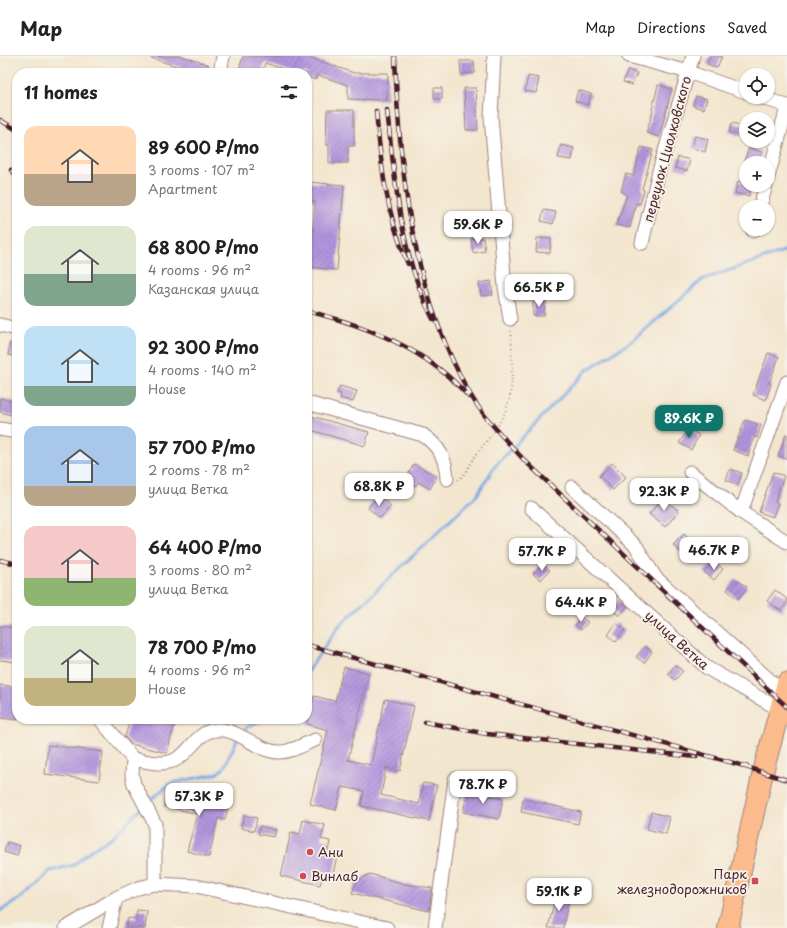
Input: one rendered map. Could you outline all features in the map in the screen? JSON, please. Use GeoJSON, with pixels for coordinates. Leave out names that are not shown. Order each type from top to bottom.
{"type":"FeatureCollection","features":[{"type":"Feature","properties":{"kind":"highway"},"geometry":{"type":"LineString","coordinates":[[728,928],[783,695]]}},
{"type":"Feature","properties":{"kind":"street"},"geometry":{"type":"LineString","coordinates":[[221,68],[223,56]]}},
{"type":"Feature","properties":{"kind":"street"},"geometry":{"type":"LineString","coordinates":[[494,56],[491,117],[505,287],[510,319]]}},
{"type":"Feature","properties":{"kind":"street"},"geometry":{"type":"LineString","coordinates":[[629,56],[688,72],[739,90]]}},
{"type":"Feature","properties":{"kind":"street","name":"переулок Циолковского"},"geometry":{"type":"LineString","coordinates":[[642,243],[659,171],[693,56]]}},
{"type":"Feature","properties":{"kind":"street"},"geometry":{"type":"LineString","coordinates":[[774,156],[787,107],[775,103]]}},
{"type":"Feature","properties":{"kind":"street"},"geometry":{"type":"LineString","coordinates":[[0,325],[12,328]]}},
{"type":"Feature","properties":{"kind":"street"},"geometry":{"type":"LineString","coordinates":[[741,512],[787,382]]}},
{"type":"Feature","properties":{"kind":"street"},"geometry":{"type":"LineString","coordinates":[[312,404],[424,435],[437,446],[443,456],[446,464],[447,479]]}},
{"type":"Feature","properties":{"kind":"street"},"geometry":{"type":"LineString","coordinates":[[0,429],[12,431]]}},
{"type":"Feature","properties":{"kind":"street"},"geometry":{"type":"LineString","coordinates":[[690,472],[741,512],[787,542]]}},
{"type":"Feature","properties":{"kind":"street"},"geometry":{"type":"LineString","coordinates":[[572,487],[636,546],[655,577],[783,695]]}},
{"type":"Feature","properties":{"kind":"street","name":"улица Ветка"},"geometry":{"type":"LineString","coordinates":[[531,508],[707,668],[783,695]]}},
{"type":"Feature","properties":{"kind":"street"},"geometry":{"type":"LineString","coordinates":[[104,724],[133,759],[132,775],[134,784],[152,815],[156,832],[155,884]]}},
{"type":"Feature","properties":{"kind":"street"},"geometry":{"type":"LineString","coordinates":[[133,759],[169,762],[179,758],[204,733],[217,730],[234,733],[264,748],[278,752],[286,751],[315,740]]}},
{"type":"Feature","properties":{"kind":"street"},"geometry":{"type":"LineString","coordinates":[[435,928],[455,779]]}},
{"type":"Feature","properties":{"kind":"street"},"geometry":{"type":"LineString","coordinates":[[66,928],[84,922],[116,898],[138,888],[155,884],[196,886],[348,924],[387,928]]}},
{"type":"Feature","properties":{"kind":"street"},"geometry":{"type":"LineString","coordinates":[[109,928],[116,898]]}},
{"type":"Feature","properties":{"kind":"path"},"geometry":{"type":"LineString","coordinates":[[447,479],[456,482],[464,475],[475,456],[490,437],[507,408],[510,392],[512,346],[510,319]]}},
{"type":"Feature","properties":{"kind":"building"},"geometry":{"type":"Polygon","coordinates":[[[151,56],[182,56],[209,65],[208,68],[182,68],[151,58],[151,56]]]}},
{"type":"Feature","properties":{"kind":"building"},"geometry":{"type":"Polygon","coordinates":[[[243,56],[305,56],[354,73],[388,73],[387,100],[348,99],[348,85],[317,75],[316,80],[312,79],[312,68],[280,68],[265,63],[264,68],[239,68],[243,56]]]}},
{"type":"Feature","properties":{"kind":"building"},"geometry":{"type":"Polygon","coordinates":[[[710,56],[722,56],[717,68],[707,64],[710,56]]]}},
{"type":"Feature","properties":{"kind":"building"},"geometry":{"type":"Polygon","coordinates":[[[460,61],[474,61],[475,73],[461,74],[460,61]]]}},
{"type":"Feature","properties":{"kind":"building"},"geometry":{"type":"Polygon","coordinates":[[[628,70],[637,73],[632,85],[623,82],[628,70]]]}},
{"type":"Feature","properties":{"kind":"building"},"geometry":{"type":"Polygon","coordinates":[[[528,76],[539,78],[536,93],[525,91],[528,76]]]}},
{"type":"Feature","properties":{"kind":"building"},"geometry":{"type":"Polygon","coordinates":[[[658,85],[672,89],[659,137],[646,133],[653,111],[658,85]]]}},
{"type":"Feature","properties":{"kind":"building"},"geometry":{"type":"Polygon","coordinates":[[[434,88],[442,88],[442,99],[434,99],[434,88]]]}},
{"type":"Feature","properties":{"kind":"building"},"geometry":{"type":"Polygon","coordinates":[[[464,88],[476,88],[478,130],[466,130],[464,88]]]}},
{"type":"Feature","properties":{"kind":"building"},"geometry":{"type":"Polygon","coordinates":[[[578,90],[591,94],[588,105],[575,101],[578,90]]]}},
{"type":"Feature","properties":{"kind":"building"},"geometry":{"type":"Polygon","coordinates":[[[696,96],[707,99],[704,109],[693,106],[696,96]]]}},
{"type":"Feature","properties":{"kind":"building"},"geometry":{"type":"Polygon","coordinates":[[[327,110],[354,110],[354,146],[348,146],[348,163],[329,163],[329,145],[326,145],[327,110]]]}},
{"type":"Feature","properties":{"kind":"building"},"geometry":{"type":"Polygon","coordinates":[[[732,123],[739,125],[739,136],[729,132],[732,123]]]}},
{"type":"Feature","properties":{"kind":"building"},"geometry":{"type":"Polygon","coordinates":[[[695,136],[708,139],[705,152],[692,148],[695,136]]]}},
{"type":"Feature","properties":{"kind":"building"},"geometry":{"type":"Polygon","coordinates":[[[561,145],[574,148],[572,160],[558,158],[561,145]]]}},
{"type":"Feature","properties":{"kind":"building"},"geometry":{"type":"Polygon","coordinates":[[[641,147],[653,150],[642,189],[644,190],[640,204],[636,203],[630,228],[616,225],[627,195],[621,191],[626,174],[634,176],[641,147]]]}},
{"type":"Feature","properties":{"kind":"building"},"geometry":{"type":"Polygon","coordinates":[[[749,148],[762,152],[761,156],[746,156],[749,148]]]}},
{"type":"Feature","properties":{"kind":"building"},"geometry":{"type":"Polygon","coordinates":[[[678,157],[690,160],[687,171],[675,168],[678,157]]]}},
{"type":"Feature","properties":{"kind":"building"},"geometry":{"type":"Polygon","coordinates":[[[738,181],[739,192],[750,192],[749,196],[735,193],[738,181]]]}},
{"type":"Feature","properties":{"kind":"building"},"geometry":{"type":"Polygon","coordinates":[[[312,182],[344,185],[337,270],[312,268],[315,201],[312,201],[312,182]]]}},
{"type":"Feature","properties":{"kind":"building"},"geometry":{"type":"Polygon","coordinates":[[[544,210],[556,212],[553,224],[541,221],[544,210]]]}},
{"type":"Feature","properties":{"kind":"building"},"geometry":{"type":"Polygon","coordinates":[[[483,238],[485,251],[473,253],[471,239],[483,238]]]}},
{"type":"Feature","properties":{"kind":"building"},"geometry":{"type":"Polygon","coordinates":[[[537,238],[551,239],[550,253],[536,252],[537,238]]]}},
{"type":"Feature","properties":{"kind":"building"},"geometry":{"type":"Polygon","coordinates":[[[491,281],[493,295],[481,296],[479,283],[491,281]]]}},
{"type":"Feature","properties":{"kind":"building"},"geometry":{"type":"Polygon","coordinates":[[[533,300],[545,300],[544,316],[533,316],[533,300]]]}},
{"type":"Feature","properties":{"kind":"building"},"geometry":{"type":"Polygon","coordinates":[[[10,343],[12,343],[12,356],[8,355],[10,343]]]}},
{"type":"Feature","properties":{"kind":"building"},"geometry":{"type":"Polygon","coordinates":[[[768,353],[779,357],[769,383],[771,384],[766,400],[753,395],[768,353]]]}},
{"type":"Feature","properties":{"kind":"building"},"geometry":{"type":"Polygon","coordinates":[[[340,386],[357,391],[353,402],[340,398],[341,394],[337,393],[340,386]]]}},
{"type":"Feature","properties":{"kind":"building"},"geometry":{"type":"Polygon","coordinates":[[[0,398],[12,401],[12,415],[0,412],[0,398]]]}},
{"type":"Feature","properties":{"kind":"building"},"geometry":{"type":"Polygon","coordinates":[[[312,416],[369,432],[365,446],[312,430],[312,416]]]}},
{"type":"Feature","properties":{"kind":"building"},"geometry":{"type":"Polygon","coordinates":[[[745,420],[761,425],[757,438],[754,437],[748,456],[733,450],[745,420]]]}},
{"type":"Feature","properties":{"kind":"building"},"geometry":{"type":"Polygon","coordinates":[[[688,429],[699,435],[691,450],[679,443],[688,429]]]}},
{"type":"Feature","properties":{"kind":"building"},"geometry":{"type":"Polygon","coordinates":[[[787,434],[787,459],[778,456],[787,434]]]}},
{"type":"Feature","properties":{"kind":"building"},"geometry":{"type":"Polygon","coordinates":[[[612,463],[626,477],[613,490],[599,476],[612,463]]]}},
{"type":"Feature","properties":{"kind":"building"},"geometry":{"type":"Polygon","coordinates":[[[414,464],[437,476],[430,489],[418,482],[416,486],[405,480],[414,464]]]}},
{"type":"Feature","properties":{"kind":"building"},"geometry":{"type":"Polygon","coordinates":[[[730,469],[742,473],[738,485],[726,480],[730,469]]]}},
{"type":"Feature","properties":{"kind":"building"},"geometry":{"type":"Polygon","coordinates":[[[773,472],[784,476],[775,502],[778,503],[773,517],[759,512],[773,472]]]}},
{"type":"Feature","properties":{"kind":"building"},"geometry":{"type":"Polygon","coordinates":[[[378,495],[391,506],[380,518],[368,508],[378,495]]]}},
{"type":"Feature","properties":{"kind":"building"},"geometry":{"type":"Polygon","coordinates":[[[663,498],[679,511],[665,527],[649,514],[663,498]]]}},
{"type":"Feature","properties":{"kind":"building"},"geometry":{"type":"Polygon","coordinates":[[[684,534],[694,543],[684,555],[673,545],[684,534]]]}},
{"type":"Feature","properties":{"kind":"building"},"geometry":{"type":"Polygon","coordinates":[[[714,561],[723,569],[714,580],[704,572],[714,561]]]}},
{"type":"Feature","properties":{"kind":"building"},"geometry":{"type":"Polygon","coordinates":[[[542,564],[550,570],[541,580],[533,574],[542,564]]]}},
{"type":"Feature","properties":{"kind":"building"},"geometry":{"type":"Polygon","coordinates":[[[736,579],[747,587],[738,599],[727,590],[736,579]]]}},
{"type":"Feature","properties":{"kind":"building"},"geometry":{"type":"Polygon","coordinates":[[[775,590],[787,599],[787,603],[781,611],[767,601],[775,590]]]}},
{"type":"Feature","properties":{"kind":"building"},"geometry":{"type":"Polygon","coordinates":[[[620,601],[627,607],[619,616],[612,609],[620,601]]]}},
{"type":"Feature","properties":{"kind":"building"},"geometry":{"type":"Polygon","coordinates":[[[581,617],[588,622],[581,630],[575,625],[581,617]]]}},
{"type":"Feature","properties":{"kind":"building"},"geometry":{"type":"Polygon","coordinates":[[[616,623],[625,630],[616,642],[608,635],[616,623]]]}},
{"type":"Feature","properties":{"kind":"building"},"geometry":{"type":"Polygon","coordinates":[[[0,626],[12,627],[12,661],[0,660],[0,626]]]}},
{"type":"Feature","properties":{"kind":"building"},"geometry":{"type":"Polygon","coordinates":[[[645,646],[652,652],[644,663],[636,657],[645,646]]]}},
{"type":"Feature","properties":{"kind":"building"},"geometry":{"type":"Polygon","coordinates":[[[675,665],[683,671],[675,680],[668,674],[675,665]]]}},
{"type":"Feature","properties":{"kind":"building"},"geometry":{"type":"Polygon","coordinates":[[[344,667],[369,673],[348,760],[371,765],[385,699],[414,706],[400,771],[386,768],[381,795],[419,804],[423,783],[437,785],[429,821],[361,806],[364,791],[342,787],[336,810],[310,804],[328,730],[307,724],[312,724],[312,704],[314,696],[335,701],[344,667]]]}},
{"type":"Feature","properties":{"kind":"building"},"geometry":{"type":"Polygon","coordinates":[[[0,685],[12,686],[12,719],[0,718],[0,685]]]}},
{"type":"Feature","properties":{"kind":"building"},"geometry":{"type":"Polygon","coordinates":[[[129,724],[175,724],[167,753],[131,744],[125,737],[129,724]]]}},
{"type":"Feature","properties":{"kind":"building"},"geometry":{"type":"Polygon","coordinates":[[[48,745],[103,752],[99,781],[45,774],[48,745]]]}},
{"type":"Feature","properties":{"kind":"building"},"geometry":{"type":"Polygon","coordinates":[[[168,788],[229,802],[225,820],[218,818],[209,857],[187,851],[197,814],[164,806],[168,788]]]}},
{"type":"Feature","properties":{"kind":"building"},"geometry":{"type":"Polygon","coordinates":[[[468,791],[503,799],[499,819],[463,812],[468,791]]]}},
{"type":"Feature","properties":{"kind":"building"},"geometry":{"type":"Polygon","coordinates":[[[523,799],[581,812],[578,824],[521,812],[523,799]]]}},
{"type":"Feature","properties":{"kind":"building"},"geometry":{"type":"Polygon","coordinates":[[[651,812],[670,817],[666,834],[647,829],[651,812]]]}},
{"type":"Feature","properties":{"kind":"building"},"geometry":{"type":"Polygon","coordinates":[[[244,815],[257,818],[254,831],[241,828],[244,815]]]}},
{"type":"Feature","properties":{"kind":"building","name":"Ани"},"geometry":{"type":"Polygon","coordinates":[[[303,820],[325,825],[321,839],[330,841],[328,851],[338,853],[332,877],[323,875],[320,885],[281,876],[291,832],[300,834],[303,820]]]}},
{"type":"Feature","properties":{"kind":"building"},"geometry":{"type":"Polygon","coordinates":[[[260,826],[276,830],[274,837],[258,834],[260,826]]]}},
{"type":"Feature","properties":{"kind":"building"},"geometry":{"type":"Polygon","coordinates":[[[7,842],[20,846],[17,856],[4,852],[7,842]]]}},
{"type":"Feature","properties":{"kind":"building"},"geometry":{"type":"Polygon","coordinates":[[[370,874],[405,884],[432,888],[429,911],[352,893],[357,881],[370,874]]]}},
{"type":"Feature","properties":{"kind":"building"},"geometry":{"type":"Polygon","coordinates":[[[556,895],[569,898],[563,928],[548,928],[556,895]]]}},
{"type":"Feature","properties":{"kind":"building"},"geometry":{"type":"Polygon","coordinates":[[[137,910],[147,911],[145,928],[126,928],[128,918],[136,919],[137,910]]]}},
{"type":"Feature","properties":{"kind":"waterway"},"geometry":{"type":"LineString","coordinates":[[312,665],[339,626],[477,495],[495,466],[587,370],[632,341],[702,280],[787,250]]}},
{"type":"Feature","properties":{"kind":"waterway"},"geometry":{"type":"LineString","coordinates":[[241,734],[247,727],[254,724]]}},
{"type":"Feature","properties":{"kind":"waterway"},"geometry":{"type":"LineString","coordinates":[[147,803],[171,783],[216,774],[223,769],[238,738]]}},
{"type":"Feature","properties":{"kind":"waterway"},"geometry":{"type":"LineString","coordinates":[[0,911],[20,899],[50,871],[74,865],[91,850],[111,838],[143,807]]}},
{"type":"Feature","properties":{"kind":"railway"},"geometry":{"type":"LineString","coordinates":[[395,56],[400,143],[412,230],[434,315],[450,355],[470,394],[488,420],[524,460],[787,707]]}},
{"type":"Feature","properties":{"kind":"railway"},"geometry":{"type":"LineString","coordinates":[[387,110],[396,190],[406,244],[413,270],[433,319]]}},
{"type":"Feature","properties":{"kind":"railway"},"geometry":{"type":"LineString","coordinates":[[376,111],[386,189],[394,226],[408,264]]}},
{"type":"Feature","properties":{"kind":"railway"},"geometry":{"type":"LineString","coordinates":[[0,120],[12,127]]}},
{"type":"Feature","properties":{"kind":"railway"},"geometry":{"type":"LineString","coordinates":[[312,312],[352,324],[395,342],[435,365],[469,397]]}},
{"type":"Feature","properties":{"kind":"railway"},"geometry":{"type":"LineString","coordinates":[[0,560],[12,563]]}},
{"type":"Feature","properties":{"kind":"railway"},"geometry":{"type":"LineString","coordinates":[[312,646],[748,767]]}},
{"type":"Feature","properties":{"kind":"railway"},"geometry":{"type":"LineString","coordinates":[[425,722],[487,734],[696,757]]}},
{"type":"Feature","properties":{"kind":"railway"},"geometry":{"type":"LineString","coordinates":[[743,766],[787,780]]}},
{"type":"Feature","properties":{"kind":"place","name":"Ани"},"geometry":{"type":"Point","coordinates":[310,852]}},
{"type":"Feature","properties":{"kind":"place","name":"Винлаб"},"geometry":{"type":"Point","coordinates":[303,876]}},
{"type":"Feature","properties":{"kind":"place","name":"Парк железнодорожников"},"geometry":{"type":"Point","coordinates":[755,881]}}]}
